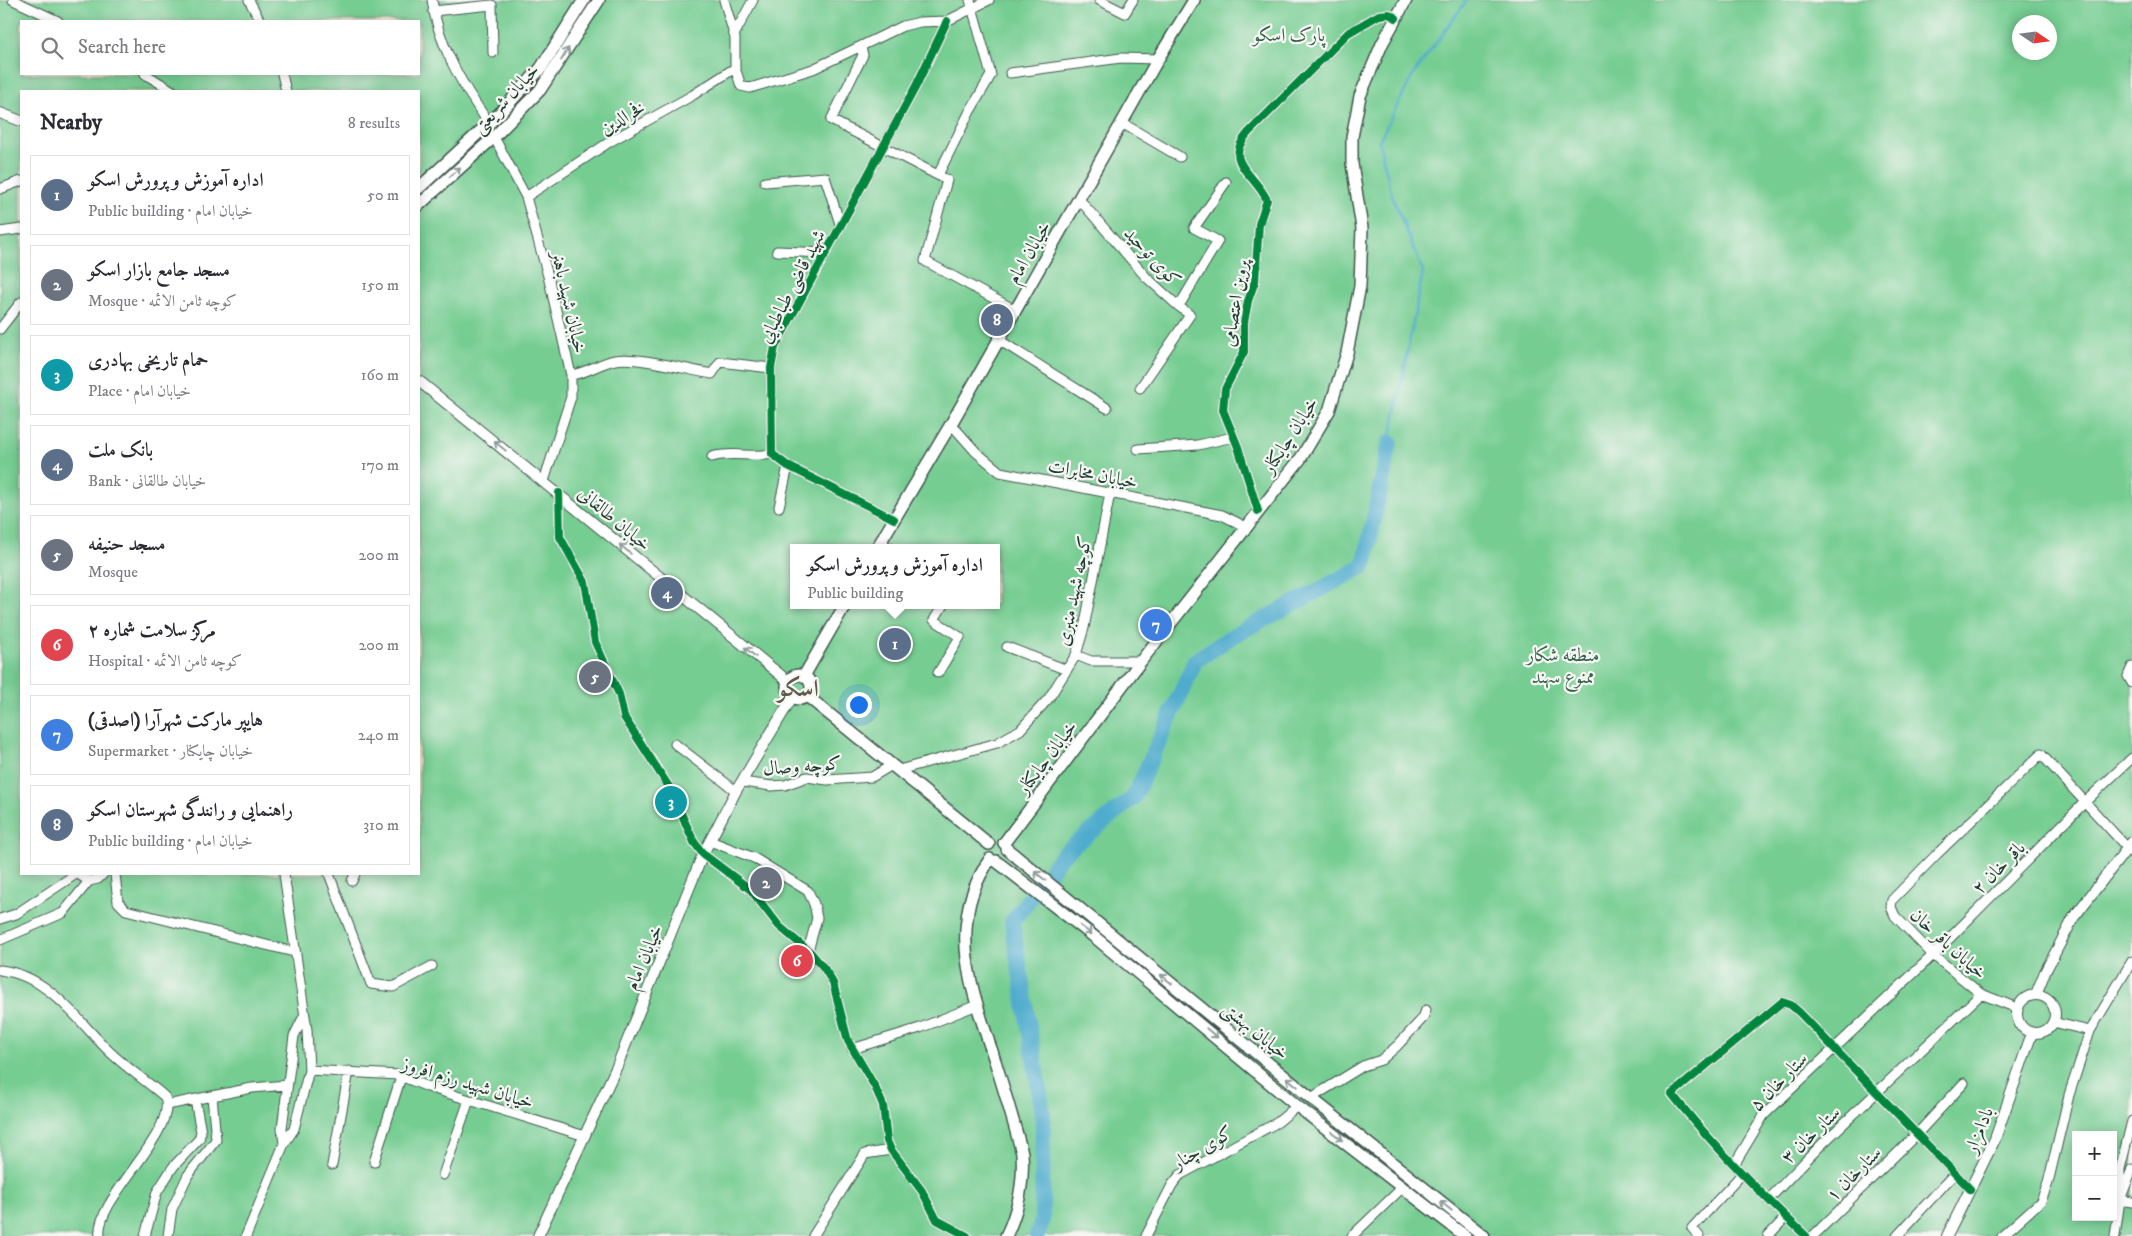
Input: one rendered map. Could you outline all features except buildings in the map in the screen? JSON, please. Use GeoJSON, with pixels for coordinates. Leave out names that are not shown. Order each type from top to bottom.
{"type":"FeatureCollection","features":[{"type":"Feature","properties":{"kind":"main road","name":"خیابان شریعتی"},"geometry":{"type":"LineString","coordinates":[[420,187],[489,123],[542,68],[584,0]]}},
{"type":"Feature","properties":{"kind":"main road","name":"خیابان شریعتی"},"geometry":{"type":"LineString","coordinates":[[420,204],[494,136],[540,90],[599,0]]}},
{"type":"Feature","properties":{"kind":"main road","name":"خیابان امام"},"geometry":{"type":"LineString","coordinates":[[883,544],[894,519],[951,424],[1158,59],[1194,0]]}},
{"type":"Feature","properties":{"kind":"main road","name":"خیابان چایکنار"},"geometry":{"type":"LineString","coordinates":[[1005,846],[1141,661],[1301,458],[1329,411],[1347,354],[1360,286],[1362,228],[1352,164],[1352,137],[1360,96],[1406,0]]}},
{"type":"Feature","properties":{"kind":"main road"},"geometry":{"type":"LineString","coordinates":[[804,676],[843,609]]}},
{"type":"Feature","properties":{"kind":"main road"},"geometry":{"type":"LineString","coordinates":[[797,676],[804,676],[811,685],[807,696],[800,699],[792,696],[788,690],[789,682],[797,676]]}},
{"type":"Feature","properties":{"kind":"main road"},"geometry":{"type":"LineString","coordinates":[[807,696],[989,844]]}},
{"type":"Feature","properties":{"kind":"main road"},"geometry":{"type":"LineString","coordinates":[[989,844],[998,840],[1005,846],[1004,857],[993,860],[982,871],[971,897],[966,919],[966,944],[977,1005],[1022,1152],[1023,1174],[1020,1198],[1014,1220],[1006,1236]]}},
{"type":"Feature","properties":{"kind":"main road"},"geometry":{"type":"LineString","coordinates":[[989,844],[987,853],[993,860]]}},
{"type":"Feature","properties":{"kind":"main road","name":"خیابان بهشتی"},"geometry":{"type":"LineString","coordinates":[[1005,846],[1311,1098],[1484,1236]]}},
{"type":"Feature","properties":{"kind":"main road","name":"خیابان بهشتی"},"geometry":{"type":"LineString","coordinates":[[993,860],[1097,939],[1297,1106],[1465,1236]]}},
{"type":"Feature","properties":{"kind":"street"},"geometry":{"type":"LineString","coordinates":[[13,0],[56,20]]}},
{"type":"Feature","properties":{"kind":"street"},"geometry":{"type":"LineString","coordinates":[[249,0],[259,20]]}},
{"type":"Feature","properties":{"kind":"street"},"geometry":{"type":"LineString","coordinates":[[432,0],[433,10],[446,50],[470,98],[489,123]]}},
{"type":"Feature","properties":{"kind":"street"},"geometry":{"type":"LineString","coordinates":[[724,0],[734,35],[735,68],[741,86],[750,88],[813,70],[903,26],[920,22],[947,21],[972,3],[989,0]]}},
{"type":"Feature","properties":{"kind":"street"},"geometry":{"type":"LineString","coordinates":[[734,35],[753,0]]}},
{"type":"Feature","properties":{"kind":"street"},"geometry":{"type":"LineString","coordinates":[[1099,0],[1125,13],[1133,0]]}},
{"type":"Feature","properties":{"kind":"street"},"geometry":{"type":"LineString","coordinates":[[938,175],[969,113],[991,75],[972,3]]}},
{"type":"Feature","properties":{"kind":"street"},"geometry":{"type":"LineString","coordinates":[[433,10],[492,5],[493,53]]}},
{"type":"Feature","properties":{"kind":"street","name":"پروین اعتصامی"},"geometry":{"type":"LineString","coordinates":[[1258,511],[1223,410],[1225,389],[1244,352],[1244,323],[1248,301],[1255,281],[1259,224],[1267,200],[1262,190],[1238,161],[1237,150],[1241,141],[1348,33],[1379,15],[1389,14],[1396,18]]}},
{"type":"Feature","properties":{"kind":"street","name":"شهید قاضی طباطبایی"},"geometry":{"type":"LineString","coordinates":[[772,454],[770,368],[775,347],[916,86],[947,21]]}},
{"type":"Feature","properties":{"kind":"street"},"geometry":{"type":"LineString","coordinates":[[861,48],[863,56],[831,120],[947,180],[925,261],[1015,310]]}},
{"type":"Feature","properties":{"kind":"street"},"geometry":{"type":"LineString","coordinates":[[1010,73],[1121,58],[1158,59]]}},
{"type":"Feature","properties":{"kind":"street","name":"فخرالدین"},"geometry":{"type":"LineString","coordinates":[[526,197],[611,141],[693,95],[735,68]]}},
{"type":"Feature","properties":{"kind":"street"},"geometry":{"type":"LineString","coordinates":[[146,75],[171,90]]}},
{"type":"Feature","properties":{"kind":"street"},"geometry":{"type":"LineString","coordinates":[[282,75],[286,90]]}},
{"type":"Feature","properties":{"kind":"street"},"geometry":{"type":"LineString","coordinates":[[0,113],[20,122]]}},
{"type":"Feature","properties":{"kind":"street"},"geometry":{"type":"LineString","coordinates":[[1122,124],[1180,157]]}},
{"type":"Feature","properties":{"kind":"street","name":"خیابان شهید باهنر"},"geometry":{"type":"LineString","coordinates":[[494,136],[526,197],[548,276],[571,375],[571,397],[544,481]]}},
{"type":"Feature","properties":{"kind":"street"},"geometry":{"type":"LineString","coordinates":[[765,182],[825,176],[840,224]]}},
{"type":"Feature","properties":{"kind":"street"},"geometry":{"type":"LineString","coordinates":[[0,189],[20,180]]}},
{"type":"Feature","properties":{"kind":"street","name":"کوی توحید"},"geometry":{"type":"LineString","coordinates":[[1079,199],[1146,276],[1177,305],[1182,301],[1218,241],[1194,228],[1226,182]]}},
{"type":"Feature","properties":{"kind":"street"},"geometry":{"type":"LineString","coordinates":[[0,232],[20,229]]}},
{"type":"Feature","properties":{"kind":"street"},"geometry":{"type":"LineString","coordinates":[[776,250],[825,253]]}},
{"type":"Feature","properties":{"kind":"street"},"geometry":{"type":"LineString","coordinates":[[0,329],[20,303]]}},
{"type":"Feature","properties":{"kind":"street"},"geometry":{"type":"LineString","coordinates":[[1140,388],[1190,315],[1177,305]]}},
{"type":"Feature","properties":{"kind":"street"},"geometry":{"type":"LineString","coordinates":[[998,340],[1107,408]]}},
{"type":"Feature","properties":{"kind":"street"},"geometry":{"type":"LineString","coordinates":[[571,375],[592,371],[615,360],[644,362],[712,374],[720,362],[770,368]]}},
{"type":"Feature","properties":{"kind":"street","name":"خیابان طالقانی"},"geometry":{"type":"LineString","coordinates":[[420,382],[789,682]]}},
{"type":"Feature","properties":{"kind":"street","name":"خیابان مخابرات"},"geometry":{"type":"LineString","coordinates":[[951,424],[976,452],[1000,472],[1222,515],[1246,527]]}},
{"type":"Feature","properties":{"kind":"street"},"geometry":{"type":"LineString","coordinates":[[1138,449],[1198,445],[1233,437]]}},
{"type":"Feature","properties":{"kind":"street"},"geometry":{"type":"LineString","coordinates":[[712,457],[720,455],[759,457],[772,454],[788,466],[894,519]]}},
{"type":"Feature","properties":{"kind":"street"},"geometry":{"type":"LineString","coordinates":[[779,507],[788,466]]}},
{"type":"Feature","properties":{"kind":"street"},"geometry":{"type":"LineString","coordinates":[[559,493],[560,537],[585,582],[595,642],[619,694],[624,717],[669,787],[694,842],[703,854],[751,890],[779,926],[808,951],[824,968],[833,983],[848,1042],[875,1087],[883,1106],[887,1140],[891,1150],[922,1191],[937,1220],[967,1236]]}},
{"type":"Feature","properties":{"kind":"street","name":"کوچه شهید منبری"},"geometry":{"type":"LineString","coordinates":[[895,767],[997,743],[1020,730],[1049,698],[1076,655],[1084,628],[1110,493]]}},
{"type":"Feature","properties":{"kind":"street"},"geometry":{"type":"LineString","coordinates":[[938,673],[960,637],[934,620],[941,609]]}},
{"type":"Feature","properties":{"kind":"street"},"geometry":{"type":"LineString","coordinates":[[1007,647],[1067,670]]}},
{"type":"Feature","properties":{"kind":"street"},"geometry":{"type":"LineString","coordinates":[[1076,655],[1091,661],[1141,661]]}},
{"type":"Feature","properties":{"kind":"street"},"geometry":{"type":"LineString","coordinates":[[2132,667],[2128,676],[2132,683]]}},
{"type":"Feature","properties":{"kind":"street","name":"خیابان امام"},"geometry":{"type":"LineString","coordinates":[[538,1236],[621,1057],[703,854],[739,786],[792,696]]}},
{"type":"Feature","properties":{"kind":"street"},"geometry":{"type":"LineString","coordinates":[[675,744],[739,786]]}},
{"type":"Feature","properties":{"kind":"street","name":"خیابان باقر خان"},"geometry":{"type":"LineString","coordinates":[[2017,1008],[1981,994],[1933,955],[1895,916],[1891,907],[1892,900],[1930,860],[2041,754],[2086,802]]}},
{"type":"Feature","properties":{"kind":"street","name":"باقر خان ۲"},"geometry":{"type":"LineString","coordinates":[[1833,1047],[1933,955],[2132,758]]}},
{"type":"Feature","properties":{"kind":"street","name":"کوچه وصال"},"geometry":{"type":"LineString","coordinates":[[739,786],[790,784],[807,777],[827,780],[872,777],[895,767]]}},
{"type":"Feature","properties":{"kind":"street"},"geometry":{"type":"LineString","coordinates":[[2036,994],[2045,972],[2074,917],[2130,847],[2086,802]]}},
{"type":"Feature","properties":{"kind":"street"},"geometry":{"type":"LineString","coordinates":[[710,841],[754,858],[808,891],[814,904],[817,918],[808,951]]}},
{"type":"Feature","properties":{"kind":"street"},"geometry":{"type":"LineString","coordinates":[[0,919],[16,914],[75,875]]}},
{"type":"Feature","properties":{"kind":"street"},"geometry":{"type":"LineString","coordinates":[[79,875],[88,881]]}},
{"type":"Feature","properties":{"kind":"street"},"geometry":{"type":"LineString","coordinates":[[0,940],[63,913],[88,881],[98,879],[102,875]]}},
{"type":"Feature","properties":{"kind":"street"},"geometry":{"type":"LineString","coordinates":[[115,875],[118,902],[126,910],[294,952]]}},
{"type":"Feature","properties":{"kind":"street"},"geometry":{"type":"LineString","coordinates":[[246,1236],[284,1144],[294,1129],[309,1070],[304,1016],[284,875]]}},
{"type":"Feature","properties":{"kind":"street"},"geometry":{"type":"LineString","coordinates":[[330,875],[371,984],[393,987],[432,966]]}},
{"type":"Feature","properties":{"kind":"street"},"geometry":{"type":"LineString","coordinates":[[2002,1236],[2041,1201],[2048,1183],[2069,1095],[2090,1031],[2132,960]]}},
{"type":"Feature","properties":{"kind":"street"},"geometry":{"type":"LineString","coordinates":[[0,970],[20,974],[39,982],[63,1002],[111,1053],[165,1097],[168,1105],[161,1127],[114,1199],[102,1221],[100,1236]]}},
{"type":"Feature","properties":{"kind":"street","name":"ستار خان ۳"},"geometry":{"type":"LineString","coordinates":[[1768,1200],[1821,1145],[1981,994]]}},
{"type":"Feature","properties":{"kind":"street"},"geometry":{"type":"LineString","coordinates":[[2036,994],[2048,999],[2055,1009],[2053,1022],[2044,1031],[2032,1033],[2021,1026],[2018,1020],[2017,1008],[2025,998],[2036,994]]}},
{"type":"Feature","properties":{"kind":"street"},"geometry":{"type":"LineString","coordinates":[[1806,1236],[1742,1174],[1672,1094],[1782,1002],[1791,1005],[1970,1189]]}},
{"type":"Feature","properties":{"kind":"street"},"geometry":{"type":"LineString","coordinates":[[852,1049],[920,1028],[977,1005]]}},
{"type":"Feature","properties":{"kind":"street"},"geometry":{"type":"LineString","coordinates":[[1311,1098],[1363,1066],[1381,1060],[1423,1018],[1426,1010]]}},
{"type":"Feature","properties":{"kind":"street"},"geometry":{"type":"LineString","coordinates":[[284,1144],[282,1128],[294,1036],[304,1016]]}},
{"type":"Feature","properties":{"kind":"street"},"geometry":{"type":"LineString","coordinates":[[2053,1022],[2090,1031]]}},
{"type":"Feature","properties":{"kind":"street","name":"بادامزار"},"geometry":{"type":"LineString","coordinates":[[1947,1236],[1995,1138],[2032,1033]]}},
{"type":"Feature","properties":{"kind":"street","name":"ستار خان ۵"},"geometry":{"type":"LineString","coordinates":[[1734,1165],[1764,1115],[1833,1047]]}},
{"type":"Feature","properties":{"kind":"street","name":"خیابان شهید رزم افروز"},"geometry":{"type":"LineString","coordinates":[[309,1070],[349,1071],[401,1077],[585,1136]]}},
{"type":"Feature","properties":{"kind":"street"},"geometry":{"type":"LineString","coordinates":[[332,1165],[349,1071]]}},
{"type":"Feature","properties":{"kind":"street"},"geometry":{"type":"LineString","coordinates":[[374,1162],[401,1077]]}},
{"type":"Feature","properties":{"kind":"street","name":"ستارخان ۱"},"geometry":{"type":"LineString","coordinates":[[1813,1236],[1917,1134],[1964,1083]]}},
{"type":"Feature","properties":{"kind":"street"},"geometry":{"type":"LineString","coordinates":[[168,1105],[252,1088],[287,1085]]}},
{"type":"Feature","properties":{"kind":"street"},"geometry":{"type":"LineString","coordinates":[[168,1236],[172,1209],[188,1175],[216,1140],[212,1096]]}},
{"type":"Feature","properties":{"kind":"street"},"geometry":{"type":"LineString","coordinates":[[145,1236],[157,1192],[173,1167],[198,1139],[201,1132],[194,1100]]}},
{"type":"Feature","properties":{"kind":"street"},"geometry":{"type":"LineString","coordinates":[[443,1175],[470,1100]]}},
{"type":"Feature","properties":{"kind":"street","name":"کوی چنار"},"geometry":{"type":"LineString","coordinates":[[1146,1236],[1172,1185],[1180,1175],[1278,1122],[1297,1106]]}},
{"type":"Feature","properties":{"kind":"street"},"geometry":{"type":"LineString","coordinates":[[2115,1236],[2120,1200],[2120,1169],[2132,1121]]}},
{"type":"Feature","properties":{"kind":"street"},"geometry":{"type":"LineString","coordinates":[[813,1236],[864,1154],[891,1150]]}},
{"type":"Feature","properties":{"kind":"street"},"geometry":{"type":"LineString","coordinates":[[2120,1200],[2132,1169]]}},
{"type":"Feature","properties":{"kind":"street"},"geometry":{"type":"LineString","coordinates":[[1897,1236],[1955,1173]]}},
{"type":"Feature","properties":{"kind":"street"},"geometry":{"type":"LineString","coordinates":[[1699,1236],[1692,1228],[1742,1174]]}},
{"type":"Feature","properties":{"kind":"street"},"geometry":{"type":"LineString","coordinates":[[1355,1235],[1403,1187]]}},
{"type":"Feature","properties":{"kind":"street"},"geometry":{"type":"LineString","coordinates":[[2120,1200],[2132,1202]]}},
{"type":"Feature","properties":{"kind":"street"},"geometry":{"type":"LineString","coordinates":[[1768,1236],[1786,1217]]}},
{"type":"Feature","properties":{"kind":"green space","name":"منطقه شکار ممنوع سهند"},"geometry":{"type":"Polygon","coordinates":[[[0,0],[2132,0],[2132,1236],[0,1236],[0,0]]]}},
{"type":"Feature","properties":{"kind":"waterway"},"geometry":{"type":"LineString","coordinates":[[1390,442],[1423,271],[1392,196],[1379,141],[1413,75],[1467,0]]}},
{"type":"Feature","properties":{"kind":"waterway"},"geometry":{"type":"LineString","coordinates":[[1037,1236],[1042,1220],[1043,1114],[1012,922],[1062,855],[1134,797],[1195,661],[1231,637],[1364,566],[1390,442]]}},
{"type":"Feature","properties":{"kind":"cycle path"},"geometry":{"type":"LineString","coordinates":[[1258,511],[1238,447],[1223,410],[1225,389],[1244,352],[1244,323],[1248,301],[1255,281],[1259,224],[1267,200],[1243,167],[1239,160],[1238,152],[1241,143],[1248,133],[1348,33],[1379,15],[1389,14],[1396,18]]}},
{"type":"Feature","properties":{"kind":"cycle path"},"geometry":{"type":"LineString","coordinates":[[894,519],[788,466],[772,454],[771,368],[775,347],[916,86],[947,21]]}},
{"type":"Feature","properties":{"kind":"cycle path"},"geometry":{"type":"LineString","coordinates":[[559,493],[560,537],[585,582],[595,642],[619,694],[624,717],[669,787],[694,842],[703,854],[751,890],[779,926],[811,953],[824,968],[833,983],[848,1041],[875,1087],[883,1105],[887,1141],[891,1150],[922,1191],[937,1220],[967,1236]]}},
{"type":"Feature","properties":{"kind":"cycle path"},"geometry":{"type":"LineString","coordinates":[[1806,1236],[1736,1167],[1672,1094],[1782,1002],[1791,1005],[1800,1013],[1970,1189]]}},
{"type":"Feature","properties":{"kind":"place","name":"راهنمایی و رانندگی شهرستان اسکو"},"geometry":{"type":"Point","coordinates":[997,320]}},
{"type":"Feature","properties":{"kind":"place","name":"بانک ملت"},"geometry":{"type":"Point","coordinates":[667,593]}},
{"type":"Feature","properties":{"kind":"place","name":"هایپر مارکت شهرآرا (اصدقی)"},"geometry":{"type":"Point","coordinates":[1156,625]}},
{"type":"Feature","properties":{"kind":"place","name":"اداره آموزش و پرورش اسکو"},"geometry":{"type":"Point","coordinates":[895,644]}},
{"type":"Feature","properties":{"kind":"place","name":"مسجد حنیفه"},"geometry":{"type":"Point","coordinates":[595,677]}},
{"type":"Feature","properties":{"kind":"place","name":"حمام تاریخی بهادری"},"geometry":{"type":"Point","coordinates":[671,802]}},
{"type":"Feature","properties":{"kind":"place","name":"مسجد جامع بازار اسکو"},"geometry":{"type":"Point","coordinates":[766,883]}},
{"type":"Feature","properties":{"kind":"place","name":"مرکز سلامت شماره ۲"},"geometry":{"type":"Point","coordinates":[797,961]}},
{"type":"Feature","properties":{"kind":"district","name":"اسکو"},"geometry":{"type":"Point","coordinates":[798,688]}},
{"type":"Feature","properties":{"kind":"park label","name":"پارک اسکو"},"geometry":{"type":"Point","coordinates":[1289,34]}}]}
